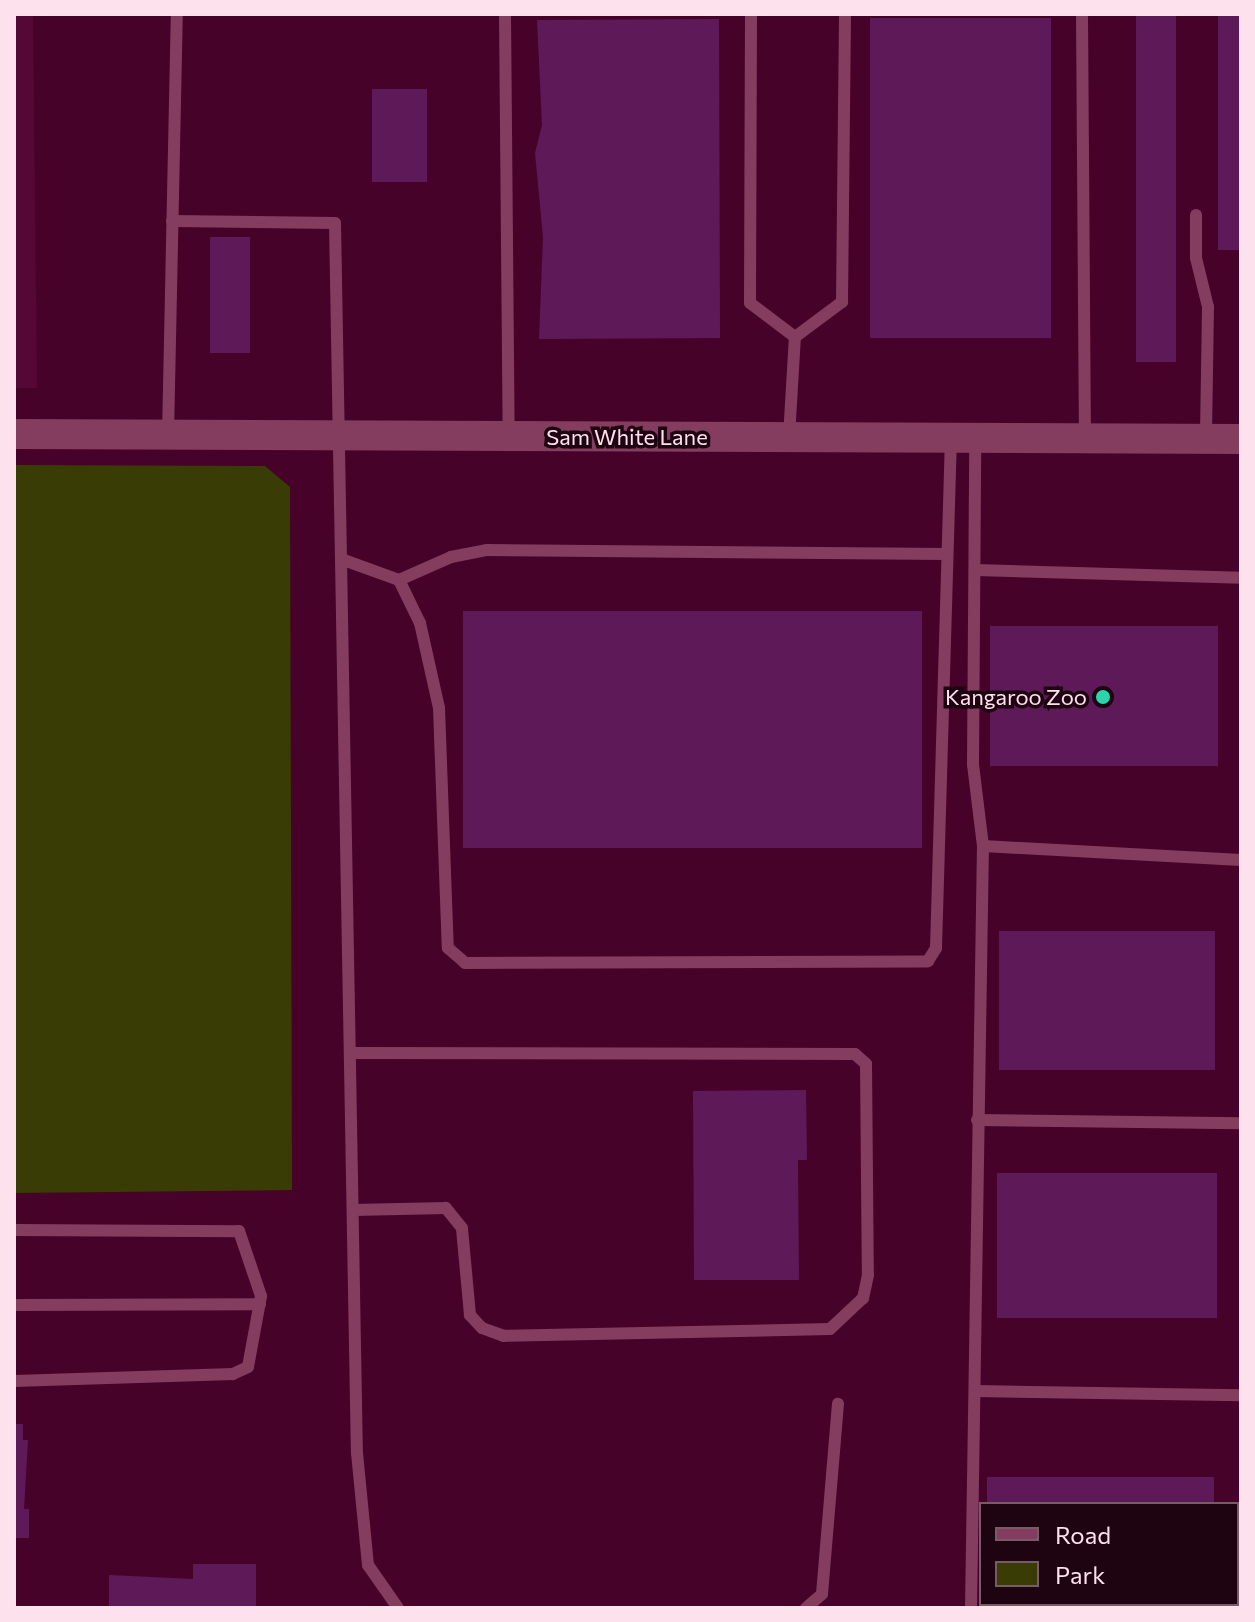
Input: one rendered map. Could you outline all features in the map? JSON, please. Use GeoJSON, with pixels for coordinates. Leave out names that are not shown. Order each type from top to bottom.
{"type":"FeatureCollection","features":[{"type":"Feature","properties":{"kind":"street","name":"Sam White Lane"},"geometry":{"type":"LineString","coordinates":[[14,434],[1241,439]]}},
{"type":"Feature","properties":{"kind":"lane"},"geometry":{"type":"LineString","coordinates":[[168,435],[177,14]]}},
{"type":"Feature","properties":{"kind":"lane"},"geometry":{"type":"LineString","coordinates":[[505,14],[509,436]]}},
{"type":"Feature","properties":{"kind":"lane"},"geometry":{"type":"LineString","coordinates":[[751,14],[750,303],[795,337]]}},
{"type":"Feature","properties":{"kind":"lane"},"geometry":{"type":"LineString","coordinates":[[789,437],[795,337],[842,302],[845,14]]}},
{"type":"Feature","properties":{"kind":"lane"},"geometry":{"type":"LineString","coordinates":[[1082,14],[1085,439]]}},
{"type":"Feature","properties":{"kind":"lane"},"geometry":{"type":"LineString","coordinates":[[1196,215],[1196,258],[1208,307],[1206,439]]}},
{"type":"Feature","properties":{"kind":"lane"},"geometry":{"type":"LineString","coordinates":[[172,221],[335,223],[357,1453],[368,1565],[398,1608]]}},
{"type":"Feature","properties":{"kind":"lane"},"geometry":{"type":"LineString","coordinates":[[399,580],[420,623],[439,708],[448,948],[465,963],[928,961],[936,948],[947,554],[963,438]]}},
{"type":"Feature","properties":{"kind":"lane"},"geometry":{"type":"LineString","coordinates":[[963,438],[976,570],[973,765],[983,846],[971,1608]]}},
{"type":"Feature","properties":{"kind":"lane"},"geometry":{"type":"LineString","coordinates":[[341,559],[399,580],[451,557],[487,550],[947,554]]}},
{"type":"Feature","properties":{"kind":"lane"},"geometry":{"type":"LineString","coordinates":[[976,570],[1241,578]]}},
{"type":"Feature","properties":{"kind":"lane"},"geometry":{"type":"LineString","coordinates":[[983,846],[1241,860]]}},
{"type":"Feature","properties":{"kind":"lane"},"geometry":{"type":"LineString","coordinates":[[350,1053],[855,1054],[866,1064],[868,1275],[863,1298],[830,1329],[504,1336],[482,1328],[470,1315],[462,1228],[446,1208],[353,1210]]}},
{"type":"Feature","properties":{"kind":"lane"},"geometry":{"type":"LineString","coordinates":[[977,1120],[1241,1123]]}},
{"type":"Feature","properties":{"kind":"lane"},"geometry":{"type":"LineString","coordinates":[[14,1230],[239,1231],[247,1243],[260,1304],[248,1367],[233,1374],[14,1381]]}},
{"type":"Feature","properties":{"kind":"lane"},"geometry":{"type":"LineString","coordinates":[[14,1305],[260,1304]]}},
{"type":"Feature","properties":{"kind":"lane"},"geometry":{"type":"LineString","coordinates":[[976,1391],[1241,1395]]}},
{"type":"Feature","properties":{"kind":"lane"},"geometry":{"type":"LineString","coordinates":[[806,1608],[822,1594],[838,1404]]}},
{"type":"Feature","properties":{"kind":"shaded area"},"geometry":{"type":"Polygon","coordinates":[[[14,14],[33,14],[37,388],[14,388],[14,14]]]}},
{"type":"Feature","properties":{"kind":"green space"},"geometry":{"type":"Polygon","coordinates":[[[14,465],[265,466],[290,487],[292,1190],[14,1193],[14,465]]]}},
{"type":"Feature","properties":{"kind":"building"},"geometry":{"type":"Polygon","coordinates":[[[1136,14],[1176,14],[1176,362],[1136,362],[1136,14]]]}},
{"type":"Feature","properties":{"kind":"building"},"geometry":{"type":"Polygon","coordinates":[[[1218,14],[1241,14],[1241,250],[1218,250],[1218,14]]]}},
{"type":"Feature","properties":{"kind":"building"},"geometry":{"type":"Polygon","coordinates":[[[870,18],[1051,18],[1051,338],[870,338],[870,18]]]}},
{"type":"Feature","properties":{"kind":"building"},"geometry":{"type":"Polygon","coordinates":[[[719,19],[720,338],[539,339],[543,237],[535,153],[542,125],[537,20],[719,19]]]}},
{"type":"Feature","properties":{"kind":"building"},"geometry":{"type":"Polygon","coordinates":[[[372,89],[427,89],[427,182],[372,182],[372,89]]]}},
{"type":"Feature","properties":{"kind":"building"},"geometry":{"type":"Polygon","coordinates":[[[210,237],[250,237],[250,353],[210,353],[210,237]]]}},
{"type":"Feature","properties":{"kind":"building"},"geometry":{"type":"Polygon","coordinates":[[[463,611],[922,611],[922,848],[463,848],[463,611]]]}},
{"type":"Feature","properties":{"kind":"building","name":"Kangaroo Zoo"},"geometry":{"type":"Polygon","coordinates":[[[990,626],[1218,626],[1218,766],[990,766],[990,626]]]}},
{"type":"Feature","properties":{"kind":"building"},"geometry":{"type":"Polygon","coordinates":[[[999,931],[1215,931],[1215,1070],[999,1070],[999,931]]]}},
{"type":"Feature","properties":{"kind":"building"},"geometry":{"type":"Polygon","coordinates":[[[806,1090],[807,1160],[798,1160],[799,1280],[694,1280],[693,1091],[806,1090]]]}},
{"type":"Feature","properties":{"kind":"building"},"geometry":{"type":"Polygon","coordinates":[[[997,1173],[1217,1173],[1217,1318],[997,1318],[997,1173]]]}},
{"type":"Feature","properties":{"kind":"building"},"geometry":{"type":"Polygon","coordinates":[[[14,1424],[23,1424],[23,1440],[28,1440],[24,1509],[29,1509],[29,1538],[14,1538],[14,1424]]]}},
{"type":"Feature","properties":{"kind":"building"},"geometry":{"type":"Polygon","coordinates":[[[987,1477],[1214,1477],[1214,1502],[987,1502],[987,1477]]]}},
{"type":"Feature","properties":{"kind":"building"},"geometry":{"type":"Polygon","coordinates":[[[193,1564],[256,1564],[256,1608],[109,1608],[109,1575],[193,1579],[193,1564]]]}},
{"type":"Feature","properties":{"kind":"building"},"geometry":{"type":"Polygon","coordinates":[[[987,1606],[1214,1606],[1214,1608],[987,1606]]]}},
{"type":"Feature","properties":{"kind":"place","name":"Kangaroo Zoo"},"geometry":{"type":"Point","coordinates":[1103,697]}}]}
